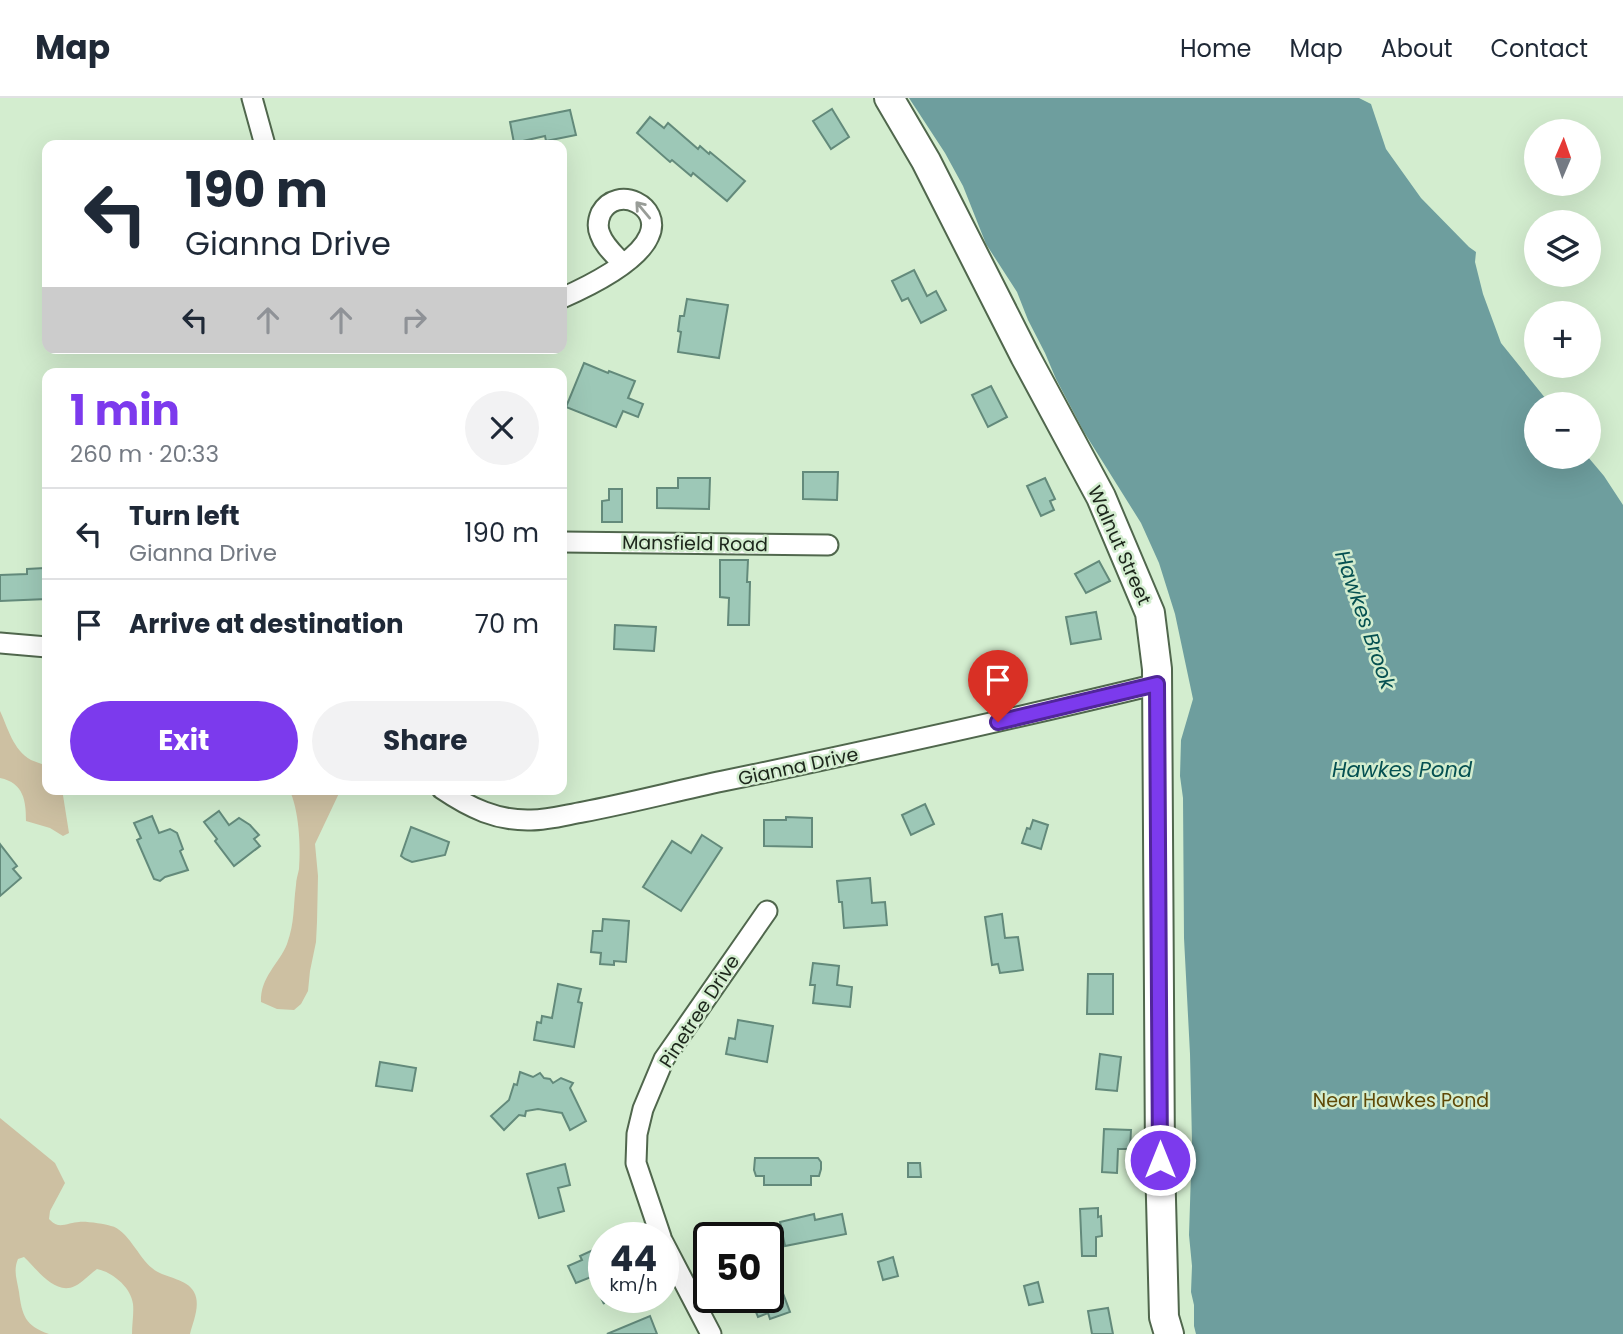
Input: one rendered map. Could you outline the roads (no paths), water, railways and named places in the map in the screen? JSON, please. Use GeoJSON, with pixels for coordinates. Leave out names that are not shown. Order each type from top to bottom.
{"type":"FeatureCollection","features":[{"type":"Feature","properties":{"kind":"main road","name":"Walnut Street"},"geometry":{"type":"LineString","coordinates":[[889,98],[926,160],[1025,356],[1101,497],[1150,614],[1157,669],[1160,1160],[1164,1317],[1169,1334]]}},
{"type":"Feature","properties":{"kind":"street"},"geometry":{"type":"LineString","coordinates":[[252,98],[264,140]]}},
{"type":"Feature","properties":{"kind":"street"},"geometry":{"type":"LineString","coordinates":[[567,296],[587,287],[623,264]]}},
{"type":"Feature","properties":{"kind":"street","name":"Mansfield Road"},"geometry":{"type":"LineString","coordinates":[[567,542],[828,545]]}},
{"type":"Feature","properties":{"kind":"street"},"geometry":{"type":"LineString","coordinates":[[0,643],[42,647]]}},
{"type":"Feature","properties":{"kind":"street","name":"Gianna Drive"},"geometry":{"type":"LineString","coordinates":[[451,795],[482,812],[530,820],[548,818],[880,748],[1157,684]]}},
{"type":"Feature","properties":{"kind":"street","name":"Pinetree Drive"},"geometry":{"type":"LineString","coordinates":[[656,1222],[636,1163],[637,1134],[643,1109],[664,1059],[767,911]]}},
{"type":"Feature","properties":{"kind":"street"},"geometry":{"type":"LineString","coordinates":[[679,1273],[711,1334]]}},
{"type":"Feature","properties":{"kind":"water","name":"Hawkes Pond"},"geometry":{"type":"Polygon","coordinates":[[[909,98],[1359,98],[1371,104],[1386,149],[1421,198],[1476,252],[1475,262],[1483,294],[1501,343],[1524,372],[1524,378],[1529,378],[1540,392],[1524,392],[1524,469],[1598,469],[1623,505],[1623,1334],[1196,1334],[1189,1235],[1192,1142],[1184,938],[1183,798],[1180,776],[1181,740],[1193,699],[1175,614],[1159,563],[1141,523],[1084,432],[1056,379],[1017,292],[986,244],[963,186],[909,98]]]}},
{"type":"Feature","properties":{"kind":"water label","name":"Hawkes Brook"},"geometry":{"type":"Point","coordinates":[1365,620]}},
{"type":"Feature","properties":{"kind":"park label","name":"Near Hawkes Pond"},"geometry":{"type":"Point","coordinates":[1401,1100]}}]}
